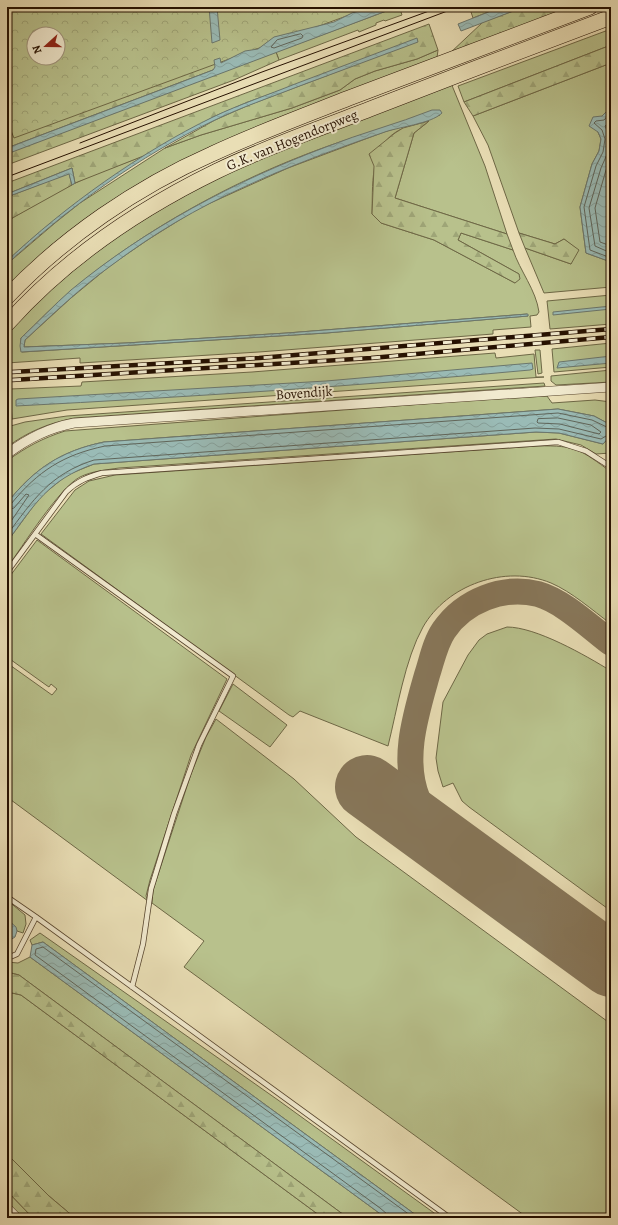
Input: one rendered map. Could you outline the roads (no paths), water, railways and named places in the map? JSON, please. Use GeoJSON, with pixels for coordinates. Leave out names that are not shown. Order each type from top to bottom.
{"type":"FeatureCollection","features":[{"type":"Feature","properties":{"kind":"main road","name":"G.K. van Hogendorpweg"},"geometry":{"type":"LineString","coordinates":[[7,297],[59,249],[96,221],[162,179],[210,154],[352,97],[590,7]]}},
{"type":"Feature","properties":{"kind":"main road","name":"G.K. van Hogendorpweg"},"geometry":{"type":"LineString","coordinates":[[7,324],[70,263],[97,243],[171,194],[218,170],[326,126],[611,17]]}},
{"type":"Feature","properties":{"kind":"street","name":"Bovendijk"},"geometry":{"type":"LineString","coordinates":[[7,454],[20,444],[39,433],[74,423],[611,387]]}},
{"type":"Feature","properties":{"kind":"street"},"geometry":{"type":"LineString","coordinates":[[7,1208],[17,1218]]}},
{"type":"Feature","properties":{"kind":"lane"},"geometry":{"type":"LineString","coordinates":[[7,572],[66,492],[75,483],[88,477],[102,474],[558,442],[586,451],[611,467]]}},
{"type":"Feature","properties":{"kind":"lane"},"geometry":{"type":"LineString","coordinates":[[35,534],[232,676],[199,745],[171,822],[151,889],[143,944],[132,987]]}},
{"type":"Feature","properties":{"kind":"lane"},"geometry":{"type":"LineString","coordinates":[[7,897],[450,1218]]}},
{"type":"Feature","properties":{"kind":"lane"},"geometry":{"type":"LineString","coordinates":[[7,956],[10,957],[17,954],[36,917]]}},
{"type":"Feature","properties":{"kind":"water"},"geometry":{"type":"Polygon","coordinates":[[[209,7],[217,7],[220,40],[212,43],[209,7]]]}},
{"type":"Feature","properties":{"kind":"water"},"geometry":{"type":"Polygon","coordinates":[[[373,7],[397,7],[7,154],[7,148],[213,70],[215,67],[214,60],[220,58],[221,63],[245,51],[258,49],[274,37],[334,22],[352,13],[373,7]]]}},
{"type":"Feature","properties":{"kind":"water"},"geometry":{"type":"Polygon","coordinates":[[[501,7],[524,7],[461,31],[458,24],[501,7]]]}},
{"type":"Feature","properties":{"kind":"water"},"geometry":{"type":"Polygon","coordinates":[[[417,38],[418,42],[245,107],[187,134],[105,184],[30,243],[7,264],[7,261],[30,240],[79,200],[131,163],[186,131],[213,117],[244,104],[417,38]]]}},
{"type":"Feature","properties":{"kind":"water"},"geometry":{"type":"Polygon","coordinates":[[[611,104],[611,262],[586,253],[580,207],[592,164],[599,151],[601,139],[598,132],[589,126],[593,117],[602,116],[610,108],[611,104]]]}},
{"type":"Feature","properties":{"kind":"water"},"geometry":{"type":"Polygon","coordinates":[[[432,110],[440,110],[442,113],[437,117],[422,123],[382,133],[278,172],[227,195],[176,222],[143,243],[89,282],[25,340],[24,347],[126,343],[287,333],[528,314],[528,316],[326,333],[21,352],[21,338],[71,290],[100,267],[161,226],[225,191],[292,160],[432,110]]]}},
{"type":"Feature","properties":{"kind":"water"},"geometry":{"type":"Polygon","coordinates":[[[72,168],[75,183],[72,185],[69,174],[7,197],[7,194],[72,168]]]}},
{"type":"Feature","properties":{"kind":"water"},"geometry":{"type":"Polygon","coordinates":[[[611,306],[611,309],[553,315],[553,312],[611,306]]]}},
{"type":"Feature","properties":{"kind":"water"},"geometry":{"type":"Polygon","coordinates":[[[611,356],[611,363],[557,368],[559,362],[611,356]]]}},
{"type":"Feature","properties":{"kind":"water"},"geometry":{"type":"Polygon","coordinates":[[[532,363],[533,369],[530,370],[466,376],[273,391],[16,406],[16,400],[18,399],[326,381],[532,363]]]}},
{"type":"Feature","properties":{"kind":"water"},"geometry":{"type":"Polygon","coordinates":[[[558,409],[594,416],[611,425],[611,435],[603,444],[559,433],[536,432],[94,464],[78,470],[54,486],[35,505],[7,542],[7,503],[17,491],[39,471],[62,456],[75,450],[104,442],[558,409]]]}},
{"type":"Feature","properties":{"kind":"water"},"geometry":{"type":"Polygon","coordinates":[[[7,919],[16,927],[17,931],[15,937],[7,942],[7,919]]]}},
{"type":"Feature","properties":{"kind":"water"},"geometry":{"type":"Polygon","coordinates":[[[43,942],[420,1218],[386,1218],[30,957],[32,945],[43,942]]]}},
{"type":"Feature","properties":{"kind":"tram line"},"geometry":{"type":"LineString","coordinates":[[80,143],[262,72],[440,7]]}},
{"type":"Feature","properties":{"kind":"tram line"},"geometry":{"type":"LineString","coordinates":[[7,177],[458,7]]}},
{"type":"Feature","properties":{"kind":"railway"},"geometry":{"type":"LineString","coordinates":[[12,372],[259,358],[611,329]]}},
{"type":"Feature","properties":{"kind":"railway"},"geometry":{"type":"LineString","coordinates":[[12,380],[371,358],[611,337]]}}]}
